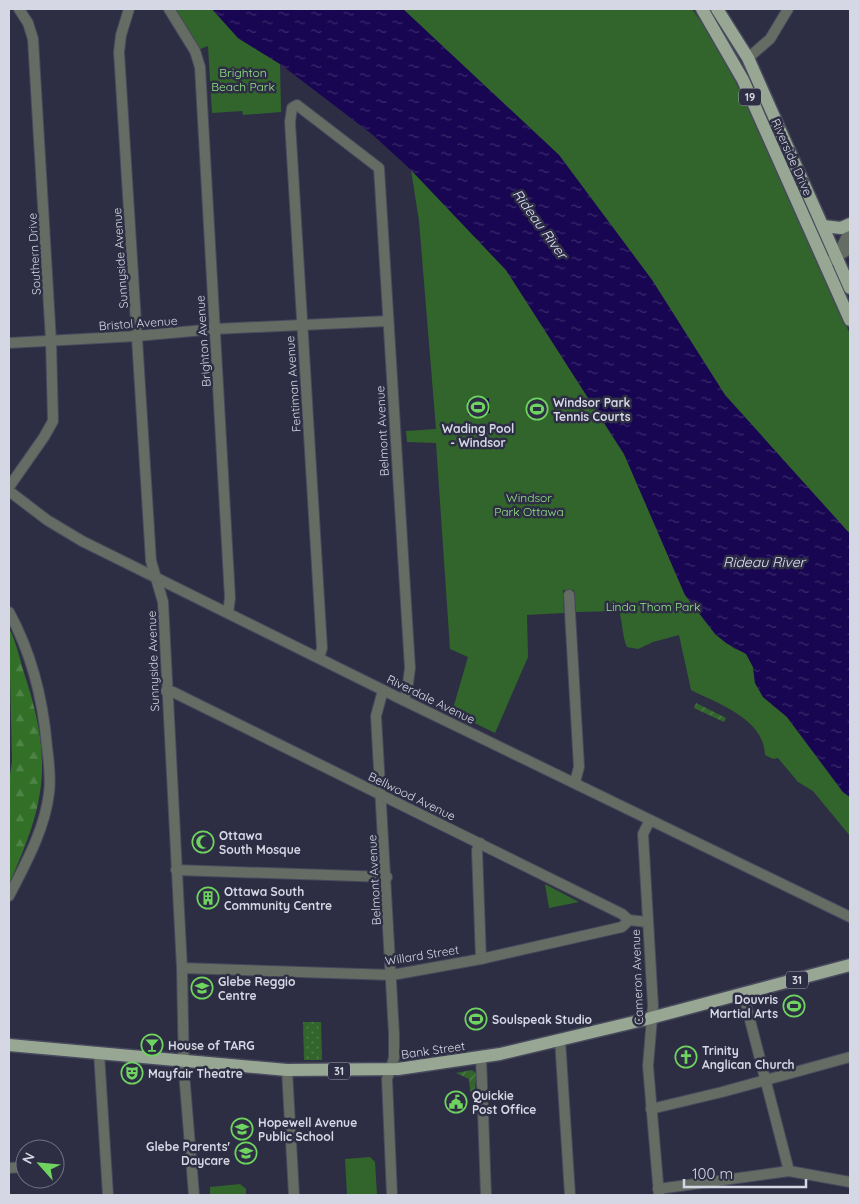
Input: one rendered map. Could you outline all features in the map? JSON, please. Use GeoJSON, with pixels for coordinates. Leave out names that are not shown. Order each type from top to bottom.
{"type":"FeatureCollection","features":[{"type":"Feature","properties":{"kind":"main road","name":"Riverside Drive"},"geometry":{"type":"LineString","coordinates":[[702,9],[743,80],[831,260],[850,288]]}},
{"type":"Feature","properties":{"kind":"main road","name":"Riverside Drive"},"geometry":{"type":"LineString","coordinates":[[717,9],[748,58],[822,226],[850,320]]}},
{"type":"Feature","properties":{"kind":"main road"},"geometry":{"type":"LineString","coordinates":[[822,226],[841,228],[850,224]]}},
{"type":"Feature","properties":{"kind":"main road","name":"Bank Street"},"geometry":{"type":"LineString","coordinates":[[9,1045],[287,1070],[391,1070],[481,1057],[652,1018],[850,965]]}},
{"type":"Feature","properties":{"kind":"street","name":"Southern Drive"},"geometry":{"type":"LineString","coordinates":[[9,487],[53,421],[51,341],[33,39],[28,23],[19,9]]}},
{"type":"Feature","properties":{"kind":"street","name":"Sunnyside Avenue"},"geometry":{"type":"LineString","coordinates":[[129,9],[121,35],[119,52],[151,561],[163,602],[166,691],[182,968],[184,1062],[194,1195]]}},
{"type":"Feature","properties":{"kind":"street","name":"Brighton Avenue"},"geometry":{"type":"LineString","coordinates":[[169,9],[195,51],[200,67],[200,102],[230,598],[228,612]]}},
{"type":"Feature","properties":{"kind":"street"},"geometry":{"type":"LineString","coordinates":[[748,58],[770,39],[788,9]]}},
{"type":"Feature","properties":{"kind":"street","name":"Belmont Avenue"},"geometry":{"type":"LineString","coordinates":[[292,108],[297,105],[302,108],[379,168],[410,668],[407,691],[403,700]]}},
{"type":"Feature","properties":{"kind":"street","name":"Fentiman Avenue"},"geometry":{"type":"LineString","coordinates":[[292,108],[290,122],[322,648],[319,658]]}},
{"type":"Feature","properties":{"kind":"street"},"geometry":{"type":"LineString","coordinates":[[831,260],[850,230]]}},
{"type":"Feature","properties":{"kind":"street"},"geometry":{"type":"LineString","coordinates":[[831,260],[848,250],[850,245]]}},
{"type":"Feature","properties":{"kind":"street","name":"Bristol Avenue"},"geometry":{"type":"LineString","coordinates":[[9,343],[137,336],[215,329],[388,321]]}},
{"type":"Feature","properties":{"kind":"street","name":"Riverdale Avenue"},"geometry":{"type":"LineString","coordinates":[[9,491],[64,531],[156,578],[850,918]]}},
{"type":"Feature","properties":{"kind":"street"},"geometry":{"type":"LineString","coordinates":[[569,595],[579,767],[575,782]]}},
{"type":"Feature","properties":{"kind":"street"},"geometry":{"type":"LineString","coordinates":[[9,612],[19,630],[39,685],[46,737],[49,793],[32,848],[9,896]]}},
{"type":"Feature","properties":{"kind":"street","name":"Belmont Avenue"},"geometry":{"type":"LineString","coordinates":[[383,690],[376,716],[387,877],[394,1034],[391,1070],[387,1079],[392,1195]]}},
{"type":"Feature","properties":{"kind":"street","name":"Bellwood Avenue"},"geometry":{"type":"LineString","coordinates":[[166,691],[173,692],[480,843],[622,914],[629,920],[647,922]]}},
{"type":"Feature","properties":{"kind":"street","name":"Cameron Avenue"},"geometry":{"type":"LineString","coordinates":[[650,820],[643,834],[652,1018],[648,1066],[658,1192]]}},
{"type":"Feature","properties":{"kind":"street"},"geometry":{"type":"LineString","coordinates":[[480,843],[477,850],[481,959]]}},
{"type":"Feature","properties":{"kind":"street"},"geometry":{"type":"LineString","coordinates":[[176,870],[387,877]]}},
{"type":"Feature","properties":{"kind":"street","name":"Willard Street"},"geometry":{"type":"LineString","coordinates":[[182,968],[392,975],[481,959],[622,927],[629,920]]}},
{"type":"Feature","properties":{"kind":"street"},"geometry":{"type":"LineString","coordinates":[[744,994],[789,1171]]}},
{"type":"Feature","properties":{"kind":"street"},"geometry":{"type":"LineString","coordinates":[[560,1039],[570,1195]]}},
{"type":"Feature","properties":{"kind":"street"},"geometry":{"type":"LineString","coordinates":[[99,1053],[108,1195]]}},
{"type":"Feature","properties":{"kind":"street"},"geometry":{"type":"LineString","coordinates":[[481,1057],[486,1195]]}},
{"type":"Feature","properties":{"kind":"street"},"geometry":{"type":"LineString","coordinates":[[651,1109],[850,1058]]}},
{"type":"Feature","properties":{"kind":"street"},"geometry":{"type":"LineString","coordinates":[[287,1070],[294,1195]]}},
{"type":"Feature","properties":{"kind":"street"},"geometry":{"type":"LineString","coordinates":[[658,1192],[789,1171],[850,1182]]}},
{"type":"Feature","properties":{"kind":"green space","name":"Brighton Beach Park"},"geometry":{"type":"Polygon","coordinates":[[[169,9],[212,9],[238,38],[280,64],[281,112],[243,115],[242,111],[212,113],[208,46],[195,51],[169,9]]]}},
{"type":"Feature","properties":{"kind":"green space"},"geometry":{"type":"Polygon","coordinates":[[[403,9],[692,9],[716,43],[745,101],[850,334],[850,534],[725,395],[652,280],[559,155],[403,9]]]}},
{"type":"Feature","properties":{"kind":"green space","name":"Windsor Park Ottawa"},"geometry":{"type":"Polygon","coordinates":[[[411,170],[506,270],[624,454],[685,595],[733,648],[746,653],[753,667],[755,683],[763,697],[787,717],[843,792],[850,797],[850,836],[813,791],[798,782],[778,758],[773,759],[765,755],[763,742],[749,722],[726,707],[691,690],[679,635],[653,642],[638,649],[627,647],[619,611],[576,612],[574,590],[563,590],[564,613],[527,615],[528,657],[495,733],[452,712],[468,657],[450,649],[436,443],[407,442],[406,431],[436,429],[419,221],[411,170]]]}},
{"type":"Feature","properties":{"kind":"green space"},"geometry":{"type":"Polygon","coordinates":[[[9,628],[34,709],[40,736],[42,760],[41,783],[31,830],[9,884],[9,781],[12,762],[9,628]]]}},
{"type":"Feature","properties":{"kind":"green space"},"geometry":{"type":"Polygon","coordinates":[[[696,703],[726,718],[724,722],[694,708],[696,703]]]}},
{"type":"Feature","properties":{"kind":"green space"},"geometry":{"type":"Polygon","coordinates":[[[545,884],[579,902],[549,908],[545,884]]]}},
{"type":"Feature","properties":{"kind":"green space"},"geometry":{"type":"Polygon","coordinates":[[[303,1022],[321,1022],[322,1060],[304,1060],[303,1022]]]}},
{"type":"Feature","properties":{"kind":"green space"},"geometry":{"type":"Polygon","coordinates":[[[472,1070],[477,1074],[474,1094],[470,1091],[469,1079],[456,1073],[472,1070]]]}},
{"type":"Feature","properties":{"kind":"green space"},"geometry":{"type":"Polygon","coordinates":[[[370,1157],[375,1162],[377,1195],[347,1195],[345,1159],[370,1157]]]}},
{"type":"Feature","properties":{"kind":"green space"},"geometry":{"type":"Polygon","coordinates":[[[240,1184],[246,1189],[246,1195],[210,1195],[210,1187],[240,1184]]]}},
{"type":"Feature","properties":{"kind":"water","name":"Rideau River"},"geometry":{"type":"Polygon","coordinates":[[[212,9],[403,9],[559,155],[652,280],[725,395],[850,534],[850,797],[843,792],[787,717],[763,697],[755,683],[753,667],[746,654],[726,643],[715,634],[685,595],[624,454],[506,270],[411,170],[373,135],[280,64],[238,38],[212,9]]]}},
{"type":"Feature","properties":{"kind":"water","name":"Wading Pool - Windsor"},"geometry":{"type":"Polygon","coordinates":[[[489,398],[490,413],[468,415],[467,401],[489,398]]]}},
{"type":"Feature","properties":{"kind":"place","name":"Wading Pool - Windsor"},"geometry":{"type":"Point","coordinates":[478,407]}},
{"type":"Feature","properties":{"kind":"place","name":"Windsor Park Tennis Courts"},"geometry":{"type":"Point","coordinates":[537,409]}},
{"type":"Feature","properties":{"kind":"place","name":"Ottawa South Mosque"},"geometry":{"type":"Point","coordinates":[203,842]}},
{"type":"Feature","properties":{"kind":"place","name":"Ottawa South Community Centre"},"geometry":{"type":"Point","coordinates":[208,898]}},
{"type":"Feature","properties":{"kind":"place","name":"Glebe Reggio Centre"},"geometry":{"type":"Point","coordinates":[202,988]}},
{"type":"Feature","properties":{"kind":"place","name":"Douvris Martial Arts"},"geometry":{"type":"Point","coordinates":[794,1006]}},
{"type":"Feature","properties":{"kind":"place","name":"Soulspeak Studio"},"geometry":{"type":"Point","coordinates":[476,1019]}},
{"type":"Feature","properties":{"kind":"place","name":"House of TARG"},"geometry":{"type":"Point","coordinates":[152,1045]}},
{"type":"Feature","properties":{"kind":"place","name":"Trinity Anglican Church"},"geometry":{"type":"Point","coordinates":[686,1057]}},
{"type":"Feature","properties":{"kind":"place","name":"Mayfair Theatre"},"geometry":{"type":"Point","coordinates":[132,1073]}},
{"type":"Feature","properties":{"kind":"place","name":"Quickie Post Office"},"geometry":{"type":"Point","coordinates":[456,1102]}},
{"type":"Feature","properties":{"kind":"place","name":"Hopewell Avenue Public School"},"geometry":{"type":"Point","coordinates":[242,1129]}},
{"type":"Feature","properties":{"kind":"place","name":"Glebe Parents' Daycare"},"geometry":{"type":"Point","coordinates":[246,1153]}},
{"type":"Feature","properties":{"kind":"park label","name":"Linda Thom Park"},"geometry":{"type":"Point","coordinates":[653,606]}}]}
